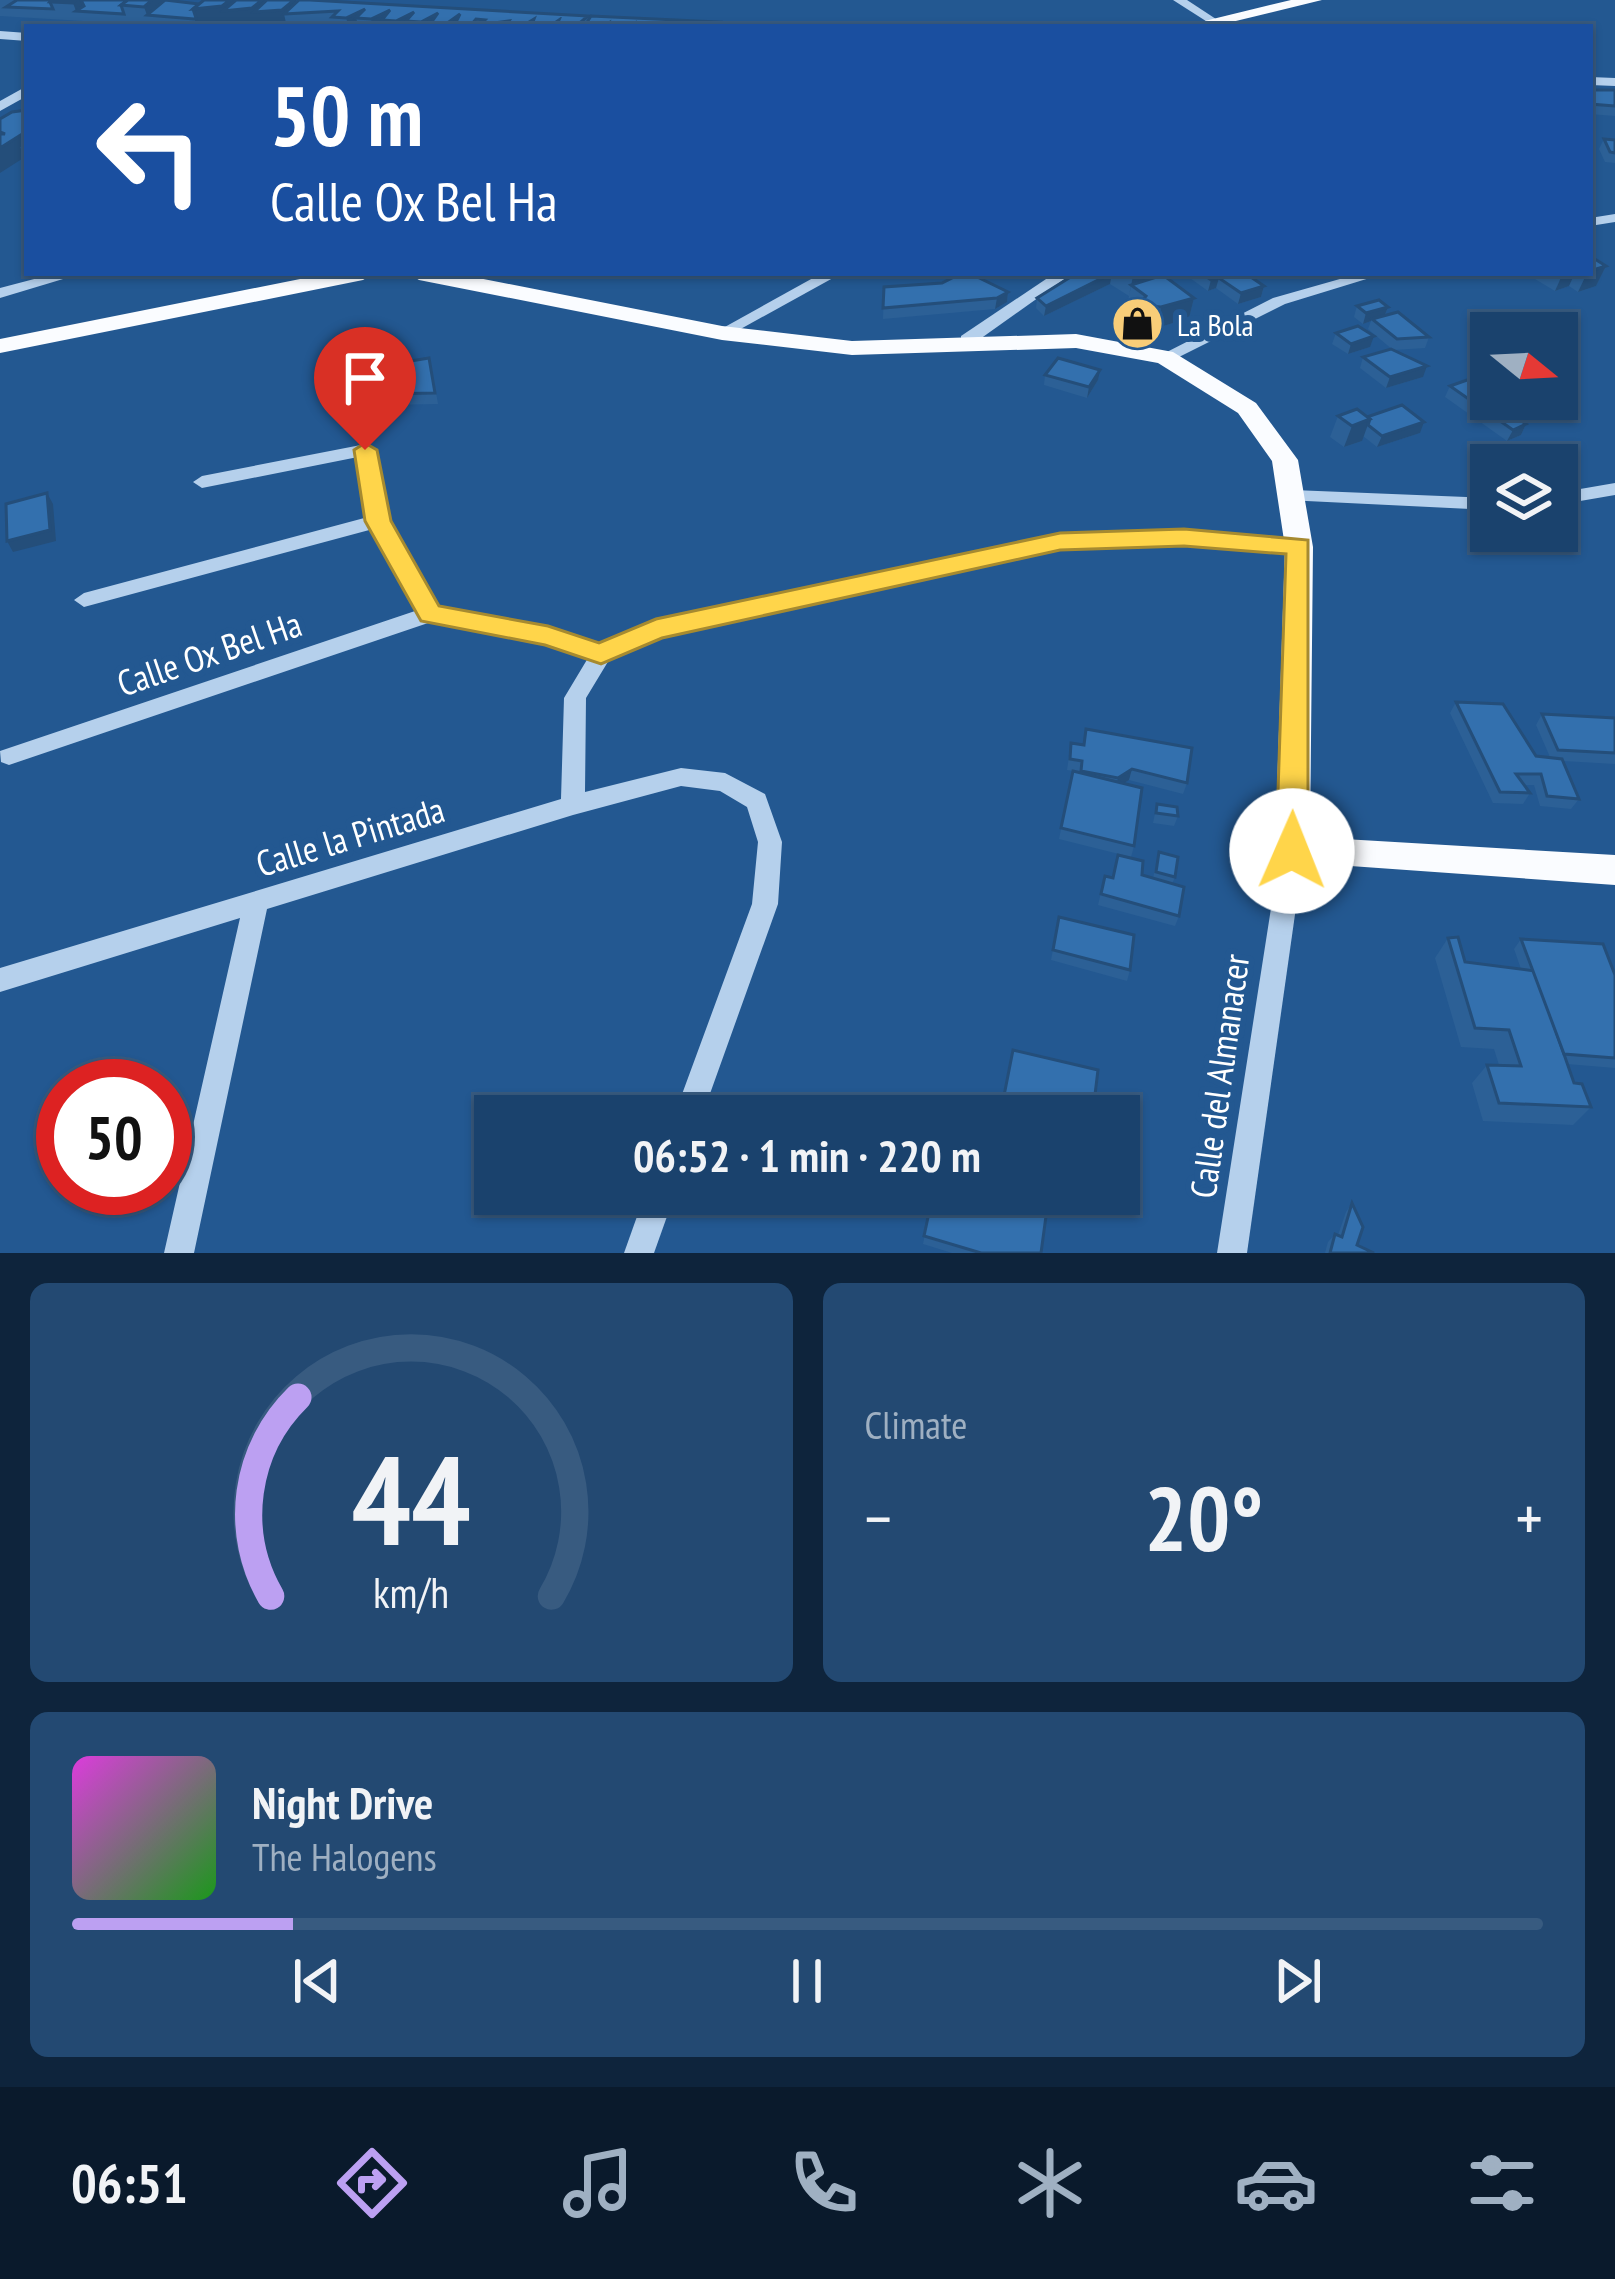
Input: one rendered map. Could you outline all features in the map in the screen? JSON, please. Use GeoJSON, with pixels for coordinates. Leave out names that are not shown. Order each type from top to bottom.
{"type":"FeatureCollection","features":[{"type":"Feature","properties":{"kind":"main road"},"geometry":{"type":"LineString","coordinates":[[1203,24],[1314,0]]}},
{"type":"Feature","properties":{"kind":"main road"},"geometry":{"type":"LineString","coordinates":[[0,346],[347,276]]}},
{"type":"Feature","properties":{"kind":"main road","name":"Calle del Almanacer"},"geometry":{"type":"LineString","coordinates":[[434,276],[722,333],[852,348],[967,340],[1076,341],[1166,357],[1246,408],[1286,460],[1299,547],[1292,851]]}},
{"type":"Feature","properties":{"kind":"main road"},"geometry":{"type":"LineString","coordinates":[[1292,851],[1615,870]]}},
{"type":"Feature","properties":{"kind":"street"},"geometry":{"type":"LineString","coordinates":[[1179,0],[1213,22]]}},
{"type":"Feature","properties":{"kind":"street"},"geometry":{"type":"LineString","coordinates":[[0,293],[64,276]]}},
{"type":"Feature","properties":{"kind":"street"},"geometry":{"type":"LineString","coordinates":[[722,333],[828,276]]}},
{"type":"Feature","properties":{"kind":"street"},"geometry":{"type":"LineString","coordinates":[[967,340],[1061,276]]}},
{"type":"Feature","properties":{"kind":"street"},"geometry":{"type":"LineString","coordinates":[[1166,357],[1280,301],[1368,276]]}},
{"type":"Feature","properties":{"kind":"street"},"geometry":{"type":"LineString","coordinates":[[202,482],[365,450],[378,521],[430,614]]}},
{"type":"Feature","properties":{"kind":"street"},"geometry":{"type":"LineString","coordinates":[[1578,495],[1615,489]]}},
{"type":"Feature","properties":{"kind":"street"},"geometry":{"type":"LineString","coordinates":[[1293,496],[1470,503]]}},
{"type":"Feature","properties":{"kind":"street"},"geometry":{"type":"LineString","coordinates":[[83,600],[378,521]]}},
{"type":"Feature","properties":{"kind":"street"},"geometry":{"type":"LineString","coordinates":[[573,805],[575,698],[601,654],[656,629],[1060,541],[1184,538],[1299,547]]}},
{"type":"Feature","properties":{"kind":"street","name":"Calle Ox Bel Ha"},"geometry":{"type":"LineString","coordinates":[[10,756],[430,614],[548,636],[601,654]]}},
{"type":"Feature","properties":{"kind":"street","name":"Calle la Pintada"},"geometry":{"type":"LineString","coordinates":[[0,980],[573,805],[682,777],[725,782],[758,801],[770,842],[765,904],[696,1095]]}},
{"type":"Feature","properties":{"kind":"street","name":"Calle del Almanacer"},"geometry":{"type":"LineString","coordinates":[[1232,1253],[1292,851]]}},
{"type":"Feature","properties":{"kind":"street"},"geometry":{"type":"LineString","coordinates":[[179,1253],[256,902]]}},
{"type":"Feature","properties":{"kind":"street"},"geometry":{"type":"LineString","coordinates":[[639,1253],[653,1215]]}},
{"type":"Feature","properties":{"kind":"building"},"geometry":{"type":"Polygon","coordinates":[[[17,0],[52,0],[53,9],[6,7],[17,0]]]}},
{"type":"Feature","properties":{"kind":"building"},"geometry":{"type":"Polygon","coordinates":[[[81,0],[128,0],[121,5],[124,14],[76,11],[84,6],[81,0]]]}},
{"type":"Feature","properties":{"kind":"building"},"geometry":{"type":"Polygon","coordinates":[[[128,0],[152,0],[144,7],[121,5],[128,0]]]}},
{"type":"Feature","properties":{"kind":"building"},"geometry":{"type":"Polygon","coordinates":[[[165,0],[199,4],[193,9],[196,18],[147,15],[165,0]]]}},
{"type":"Feature","properties":{"kind":"building"},"geometry":{"type":"Polygon","coordinates":[[[204,0],[230,0],[222,6],[193,9],[204,0]]]}},
{"type":"Feature","properties":{"kind":"building"},"geometry":{"type":"Polygon","coordinates":[[[236,0],[262,0],[252,8],[223,11],[236,0]]]}},
{"type":"Feature","properties":{"kind":"building"},"geometry":{"type":"Polygon","coordinates":[[[267,0],[294,0],[282,10],[254,12],[267,0]]]}},
{"type":"Feature","properties":{"kind":"building"},"geometry":{"type":"Polygon","coordinates":[[[299,0],[588,16],[579,24],[557,24],[559,20],[532,24],[534,19],[526,24],[481,24],[485,20],[476,19],[472,24],[455,24],[460,14],[446,24],[431,23],[438,13],[421,22],[406,21],[414,12],[396,21],[382,20],[390,10],[371,19],[356,18],[365,9],[346,18],[332,17],[338,11],[284,14],[299,0]]]}},
{"type":"Feature","properties":{"kind":"building"},"geometry":{"type":"Polygon","coordinates":[[[591,16],[720,22],[718,24],[586,24],[591,16]]]}},
{"type":"Feature","properties":{"kind":"building"},"geometry":{"type":"Polygon","coordinates":[[[1593,90],[1615,90],[1615,106],[1593,104],[1593,90]]]}},
{"type":"Feature","properties":{"kind":"building"},"geometry":{"type":"Polygon","coordinates":[[[24,110],[24,133],[0,148],[0,134],[5,134],[0,132],[0,119],[24,110]]]}},
{"type":"Feature","properties":{"kind":"building"},"geometry":{"type":"Polygon","coordinates":[[[1604,139],[1615,140],[1615,153],[1610,152],[1604,139]]]}},
{"type":"Feature","properties":{"kind":"building"},"geometry":{"type":"Polygon","coordinates":[[[956,276],[975,276],[1008,292],[997,298],[883,308],[884,287],[942,283],[956,276]]]}},
{"type":"Feature","properties":{"kind":"building"},"geometry":{"type":"Polygon","coordinates":[[[1072,276],[1106,276],[1046,306],[1037,298],[1072,276]]]}},
{"type":"Feature","properties":{"kind":"building"},"geometry":{"type":"Polygon","coordinates":[[[1164,276],[1194,298],[1161,307],[1139,305],[1146,296],[1131,285],[1164,276]]]}},
{"type":"Feature","properties":{"kind":"building"},"geometry":{"type":"Polygon","coordinates":[[[1205,276],[1249,276],[1264,286],[1241,293],[1219,278],[1205,276]]]}},
{"type":"Feature","properties":{"kind":"building"},"geometry":{"type":"Polygon","coordinates":[[[1379,300],[1388,307],[1366,313],[1357,306],[1379,300]]]}},
{"type":"Feature","properties":{"kind":"building"},"geometry":{"type":"Polygon","coordinates":[[[1398,312],[1429,337],[1397,339],[1372,319],[1398,312]]]}},
{"type":"Feature","properties":{"kind":"building"},"geometry":{"type":"Polygon","coordinates":[[[1358,326],[1374,336],[1351,344],[1336,333],[1358,326]]]}},
{"type":"Feature","properties":{"kind":"building"},"geometry":{"type":"Polygon","coordinates":[[[1391,349],[1427,366],[1390,377],[1363,357],[1391,349]]]}},
{"type":"Feature","properties":{"kind":"building"},"geometry":{"type":"Polygon","coordinates":[[[429,358],[435,393],[383,394],[380,366],[429,358]]]}},
{"type":"Feature","properties":{"kind":"building"},"geometry":{"type":"Polygon","coordinates":[[[1058,358],[1100,370],[1089,387],[1045,375],[1058,358]]]}},
{"type":"Feature","properties":{"kind":"building"},"geometry":{"type":"Polygon","coordinates":[[[1470,379],[1470,400],[1450,386],[1470,379]]]}},
{"type":"Feature","properties":{"kind":"building"},"geometry":{"type":"Polygon","coordinates":[[[1402,405],[1424,422],[1382,436],[1368,425],[1367,417],[1402,405]]]}},
{"type":"Feature","properties":{"kind":"building"},"geometry":{"type":"Polygon","coordinates":[[[1357,409],[1370,419],[1352,426],[1338,416],[1357,409]]]}},
{"type":"Feature","properties":{"kind":"building"},"geometry":{"type":"Polygon","coordinates":[[[1499,420],[1526,424],[1513,430],[1499,420]]]}},
{"type":"Feature","properties":{"kind":"building"},"geometry":{"type":"Polygon","coordinates":[[[47,493],[50,530],[7,541],[6,504],[47,493]]]}},
{"type":"Feature","properties":{"kind":"building"},"geometry":{"type":"Polygon","coordinates":[[[1456,702],[1503,704],[1536,756],[1562,759],[1579,799],[1547,796],[1541,774],[1516,774],[1530,793],[1500,792],[1456,702]]]}},
{"type":"Feature","properties":{"kind":"building"},"geometry":{"type":"Polygon","coordinates":[[[1542,714],[1615,718],[1615,753],[1558,750],[1542,714]]]}},
{"type":"Feature","properties":{"kind":"building"},"geometry":{"type":"Polygon","coordinates":[[[1086,729],[1192,748],[1187,783],[1132,769],[1118,778],[1081,771],[1082,761],[1070,759],[1071,743],[1084,745],[1086,729]]]}},
{"type":"Feature","properties":{"kind":"building"},"geometry":{"type":"Polygon","coordinates":[[[1073,771],[1142,788],[1134,846],[1061,828],[1073,771]]]}},
{"type":"Feature","properties":{"kind":"building"},"geometry":{"type":"Polygon","coordinates":[[[1157,804],[1177,807],[1178,816],[1156,813],[1157,804]]]}},
{"type":"Feature","properties":{"kind":"building"},"geometry":{"type":"Polygon","coordinates":[[[1159,852],[1178,857],[1175,877],[1156,872],[1159,852]]]}},
{"type":"Feature","properties":{"kind":"building"},"geometry":{"type":"Polygon","coordinates":[[[1118,855],[1143,861],[1142,875],[1184,887],[1179,916],[1101,894],[1105,876],[1113,878],[1118,855]]]}},
{"type":"Feature","properties":{"kind":"building"},"geometry":{"type":"Polygon","coordinates":[[[1059,917],[1134,935],[1130,970],[1053,950],[1059,917]]]}},
{"type":"Feature","properties":{"kind":"building"},"geometry":{"type":"Polygon","coordinates":[[[1458,937],[1465,962],[1535,971],[1574,1083],[1582,1084],[1591,1107],[1499,1103],[1487,1065],[1521,1066],[1509,1030],[1475,1028],[1448,938],[1458,937]]]}},
{"type":"Feature","properties":{"kind":"building"},"geometry":{"type":"Polygon","coordinates":[[[1521,939],[1603,944],[1615,975],[1615,1058],[1564,1054],[1521,939]]]}},
{"type":"Feature","properties":{"kind":"building"},"geometry":{"type":"Polygon","coordinates":[[[1013,1050],[1098,1070],[1095,1095],[1004,1095],[1013,1050]]]}},
{"type":"Feature","properties":{"kind":"building"},"geometry":{"type":"Polygon","coordinates":[[[1352,1203],[1363,1227],[1357,1245],[1374,1253],[1330,1253],[1335,1234],[1342,1237],[1352,1203]]]}},
{"type":"Feature","properties":{"kind":"building"},"geometry":{"type":"Polygon","coordinates":[[[928,1215],[1046,1215],[1041,1253],[981,1253],[924,1236],[928,1215]]]}},
{"type":"Feature","properties":{"kind":"place","name":"La Bola"},"geometry":{"type":"Point","coordinates":[1138,324]}},
{"type":"Feature","properties":{"kind":"route"},"geometry":{"type":"LineString","coordinates":[[365,450],[378,521],[430,614],[548,636],[601,654],[656,629],[1060,541],[1184,538],[1299,547],[1292,851]]}}]}
